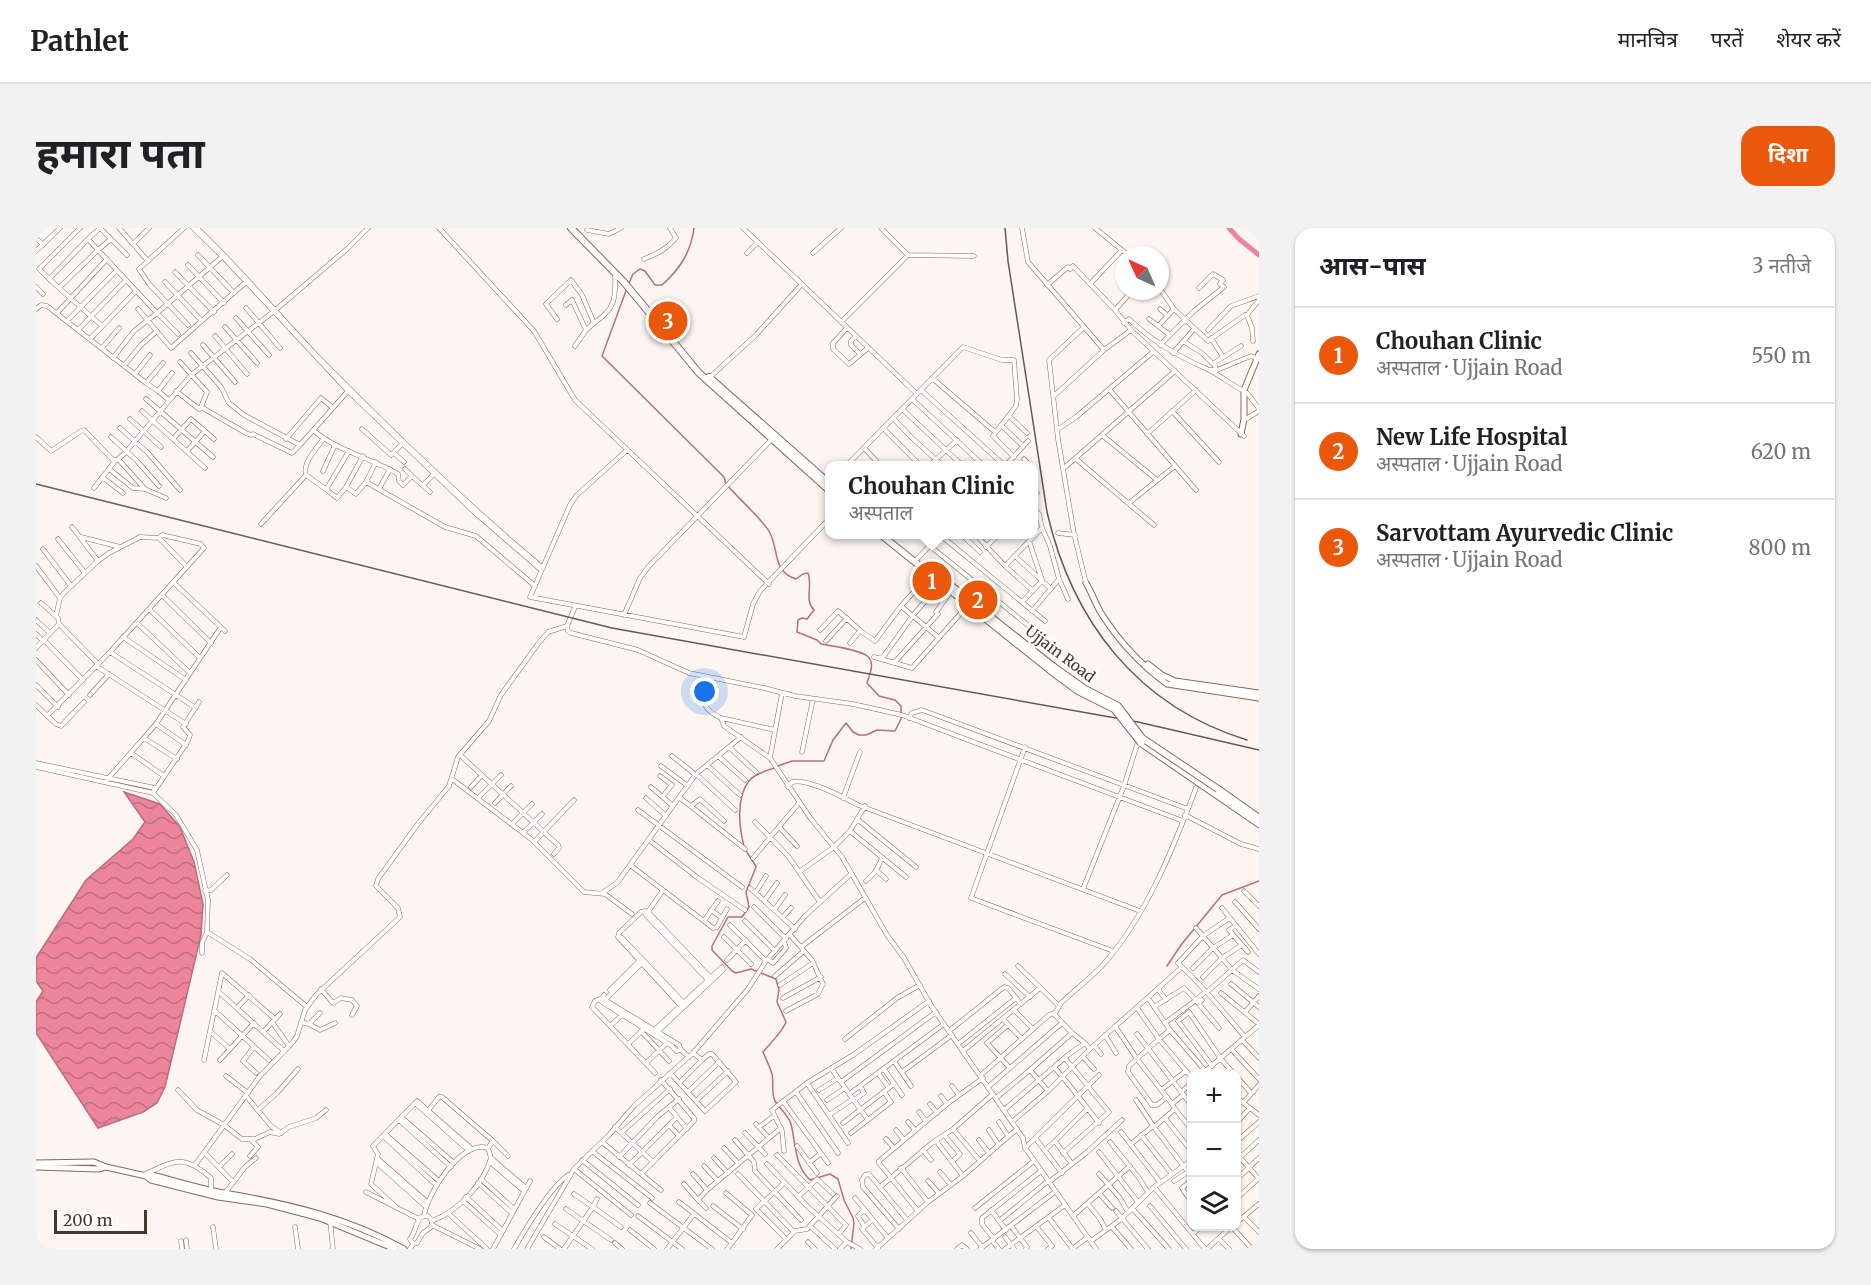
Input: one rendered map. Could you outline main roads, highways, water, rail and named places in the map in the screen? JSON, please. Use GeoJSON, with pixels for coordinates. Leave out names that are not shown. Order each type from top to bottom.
{"type":"FeatureCollection","features":[{"type":"Feature","properties":{"kind":"main road"},"geometry":{"type":"LineString","coordinates":[[573,228],[624,279],[708,380],[825,481]]}},
{"type":"Feature","properties":{"kind":"main road"},"geometry":{"type":"LineString","coordinates":[[573,228],[615,273],[624,279]]}},
{"type":"Feature","properties":{"kind":"main road"},"geometry":{"type":"LineString","coordinates":[[1258,357],[1245,392],[1243,435],[1246,419],[1245,392],[1256,372],[1258,357]]}},
{"type":"Feature","properties":{"kind":"main road","name":"Ujjain Road"},"geometry":{"type":"LineString","coordinates":[[886,539],[1052,669],[1118,706],[1142,738],[1259,818]]}},
{"type":"Feature","properties":{"kind":"main road","name":"Ujjain Road"},"geometry":{"type":"LineString","coordinates":[[892,539],[1052,669]]}},
{"type":"Feature","properties":{"kind":"main road"},"geometry":{"type":"LineString","coordinates":[[1086,583],[1121,635],[1143,660],[1170,680],[1259,696]]}},
{"type":"Feature","properties":{"kind":"main road"},"geometry":{"type":"LineString","coordinates":[[1052,669],[1078,691],[1111,706],[1141,743],[1259,824]]}},
{"type":"Feature","properties":{"kind":"main road"},"geometry":{"type":"LineString","coordinates":[[36,1165],[98,1169],[106,1167],[144,1175],[152,1174],[211,1190],[269,1201],[331,1219],[384,1238],[404,1249]]}},
{"type":"Feature","properties":{"kind":"main road"},"geometry":{"type":"LineString","coordinates":[[144,1175],[151,1180],[175,1187],[218,1197],[267,1204],[331,1219],[395,1249]]}},
{"type":"Feature","properties":{"kind":"water"},"geometry":{"type":"Polygon","coordinates":[[[124,792],[160,804],[180,827],[194,862],[203,904],[201,935],[165,1087],[157,1103],[143,1112],[98,1128],[36,1033],[36,1002],[43,991],[36,981],[36,958],[86,880],[133,839],[145,822],[124,792]]]}},
{"type":"Feature","properties":{"kind":"waterway"},"geometry":{"type":"LineString","coordinates":[[629,283],[633,274],[640,269],[645,271],[655,285],[662,285],[684,260],[694,228]]}},
{"type":"Feature","properties":{"kind":"waterway"},"geometry":{"type":"LineString","coordinates":[[1229,228],[1259,255]]}},
{"type":"Feature","properties":{"kind":"waterway"},"geometry":{"type":"LineString","coordinates":[[627,288],[602,356],[724,477],[726,484],[763,523],[773,540],[777,559],[783,571],[796,579],[808,573],[809,597],[814,610],[807,619],[798,620],[797,632],[821,644],[840,647],[867,656],[872,665],[867,683],[879,696],[895,700],[901,706],[901,719],[895,731],[877,730],[866,735],[859,735],[853,732],[846,723],[833,740],[824,761],[792,761],[778,766]]}},
{"type":"Feature","properties":{"kind":"waterway"},"geometry":{"type":"LineString","coordinates":[[774,768],[751,779],[742,795],[740,804],[742,839],[756,867],[746,892],[749,907],[742,917],[728,917],[712,950],[736,973],[751,969],[776,979],[779,990],[777,1002],[786,1022],[763,1052],[772,1074],[774,1098],[791,1124],[796,1154],[805,1174],[810,1180],[830,1174],[838,1179],[854,1223],[851,1249]]}},
{"type":"Feature","properties":{"kind":"waterway"},"geometry":{"type":"LineString","coordinates":[[1167,966],[1222,895],[1259,881]]}},
{"type":"Feature","properties":{"kind":"railway"},"geometry":{"type":"LineString","coordinates":[[1005,228],[1008,261],[1047,512],[1058,552],[1073,589],[1092,623],[1115,654],[1142,682],[1173,705],[1208,725],[1247,740]]}},
{"type":"Feature","properties":{"kind":"railway"},"geometry":{"type":"LineString","coordinates":[[36,484],[612,628],[1138,722],[1259,750]]}},
{"type":"Feature","properties":{"kind":"place","name":"Sarvottam Ayurvedic Clinic"},"geometry":{"type":"Point","coordinates":[668,321]}},
{"type":"Feature","properties":{"kind":"place","name":"Chouhan Clinic"},"geometry":{"type":"Point","coordinates":[932,581]}},
{"type":"Feature","properties":{"kind":"place","name":"New Life Hospital"},"geometry":{"type":"Point","coordinates":[978,600]}}]}
